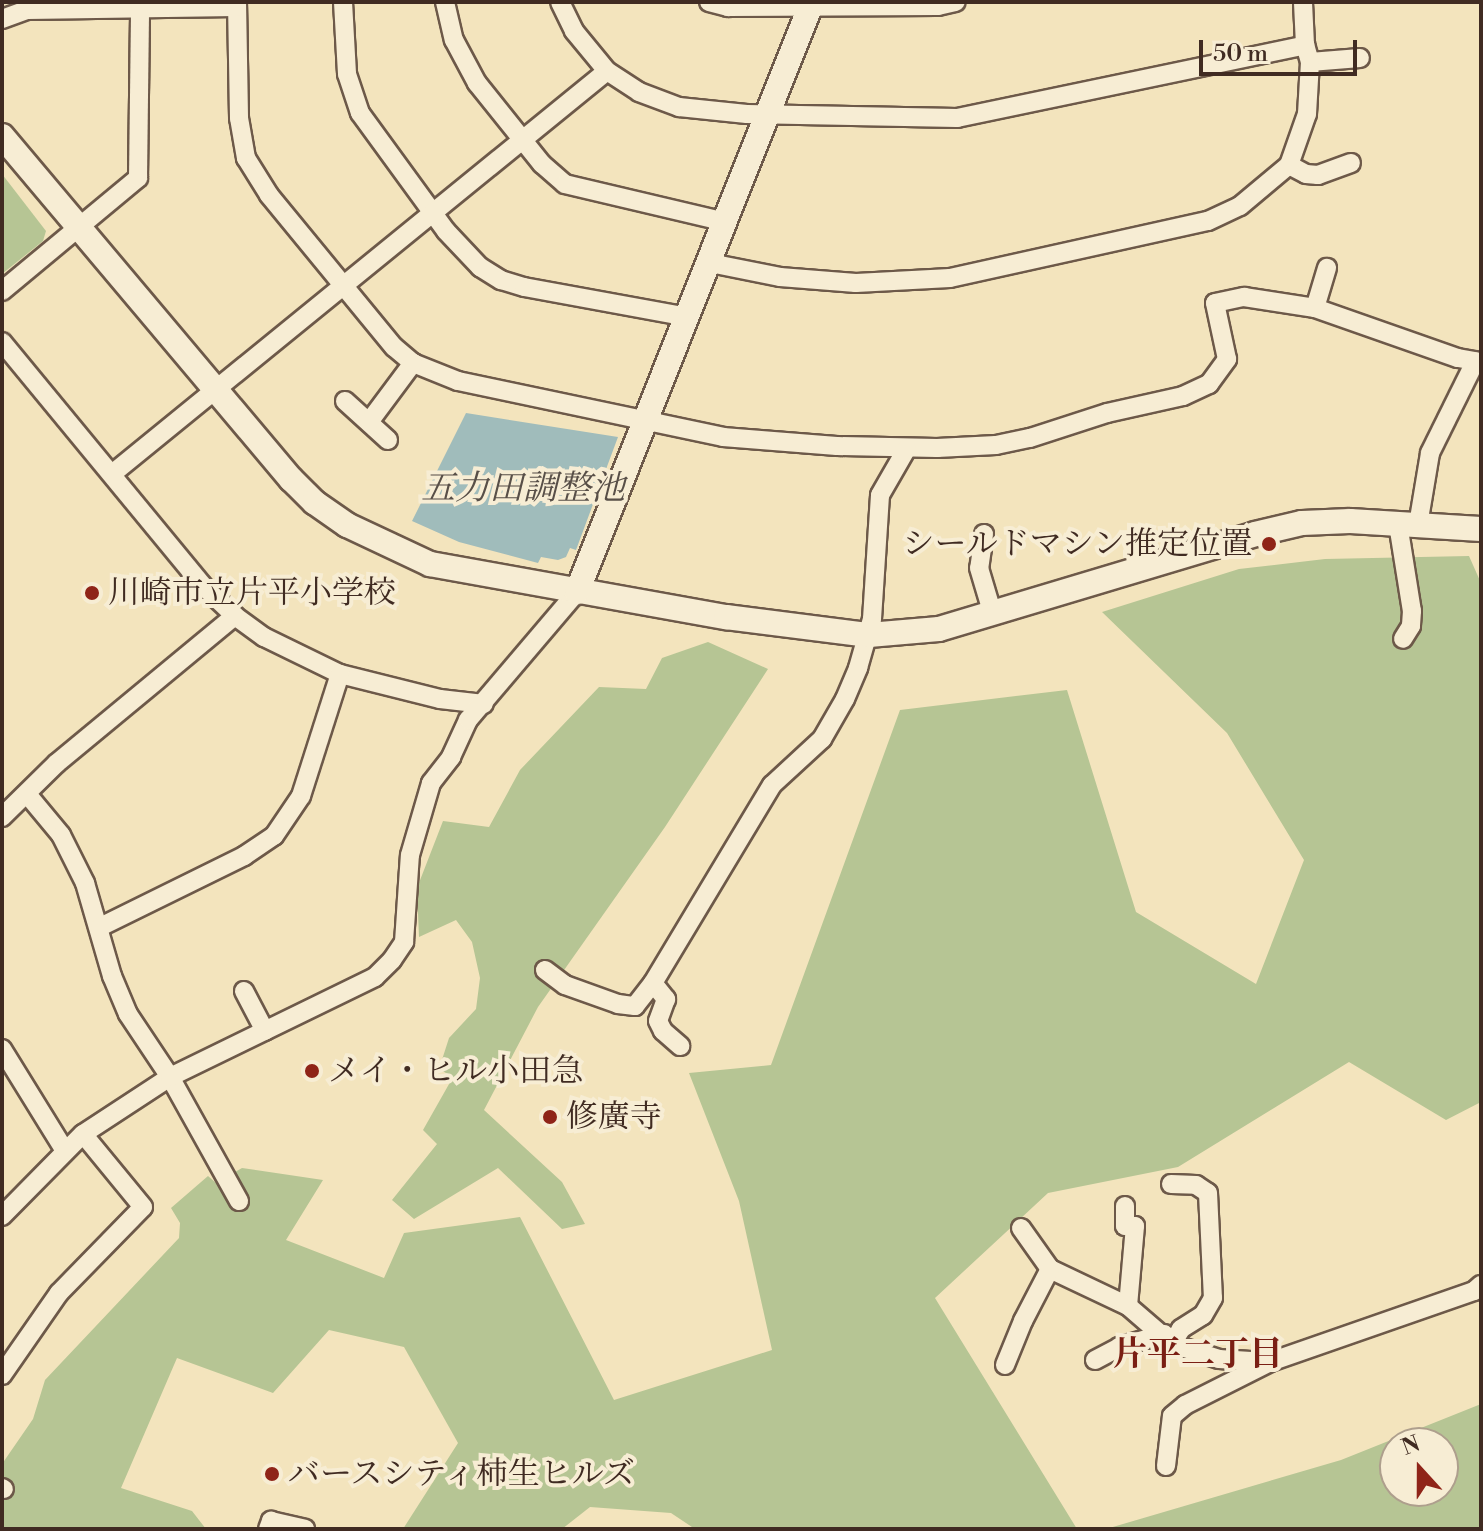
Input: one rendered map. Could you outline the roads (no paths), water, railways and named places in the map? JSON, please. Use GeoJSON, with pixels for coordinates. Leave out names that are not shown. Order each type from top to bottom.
{"type":"FeatureCollection","features":[{"type":"Feature","properties":{"kind":"street"},"geometry":{"type":"LineString","coordinates":[[343,2],[347,74],[360,113],[446,231],[480,267],[501,280],[687,317]]}},
{"type":"Feature","properties":{"kind":"street"},"geometry":{"type":"LineString","coordinates":[[445,2],[445,14],[477,83],[542,164],[565,184],[726,222]]}},
{"type":"Feature","properties":{"kind":"street"},"geometry":{"type":"LineString","coordinates":[[560,2],[574,31],[607,71],[639,92],[679,107],[770,114],[957,118],[1308,53],[1360,58]]}},
{"type":"Feature","properties":{"kind":"street"},"geometry":{"type":"LineString","coordinates":[[709,2],[728,7],[812,4],[938,6],[956,2]]}},
{"type":"Feature","properties":{"kind":"street"},"geometry":{"type":"LineString","coordinates":[[710,263],[780,277],[856,283],[950,278],[1208,221],[1240,206],[1289,165],[1307,114],[1308,53],[1303,2]]}},
{"type":"Feature","properties":{"kind":"street"},"geometry":{"type":"LineString","coordinates":[[2,1216],[83,1134],[170,1077],[375,977],[392,960],[404,942],[410,855],[431,783],[451,757],[468,720],[577,592],[812,4]]}},
{"type":"Feature","properties":{"kind":"street"},"geometry":{"type":"LineString","coordinates":[[2,19],[27,10],[236,5],[239,118],[246,158],[269,195],[394,347],[413,363],[458,381],[765,442],[907,448],[996,445],[1155,400],[1183,396],[1209,384],[1227,359],[1215,303],[1244,297],[1315,308],[1478,362],[1430,453],[1408,524],[1412,611],[1411,626],[1403,639]]}},
{"type":"Feature","properties":{"kind":"street"},"geometry":{"type":"LineString","coordinates":[[2,291],[138,178],[140,8]]}},
{"type":"Feature","properties":{"kind":"street"},"geometry":{"type":"LineString","coordinates":[[112,474],[607,71]]}},
{"type":"Feature","properties":{"kind":"street"},"geometry":{"type":"LineString","coordinates":[[2,136],[215,392],[314,502],[359,531],[430,564],[726,617],[869,635],[939,629],[1302,523],[1408,524],[1481,529]]}},
{"type":"Feature","properties":{"kind":"street"},"geometry":{"type":"LineString","coordinates":[[1289,165],[1306,174],[1318,175],[1351,163]]}},
{"type":"Feature","properties":{"kind":"street"},"geometry":{"type":"LineString","coordinates":[[1315,308],[1327,268]]}},
{"type":"Feature","properties":{"kind":"street"},"geometry":{"type":"LineString","coordinates":[[2,342],[202,585],[235,616],[264,637],[340,674],[440,699],[484,704]]}},
{"type":"Feature","properties":{"kind":"street"},"geometry":{"type":"LineString","coordinates":[[369,422],[413,363]]}},
{"type":"Feature","properties":{"kind":"street"},"geometry":{"type":"LineString","coordinates":[[345,401],[388,440]]}},
{"type":"Feature","properties":{"kind":"street"},"geometry":{"type":"LineString","coordinates":[[545,970],[565,985],[618,1004],[635,1006],[653,983],[772,785],[809,753],[832,725],[869,635],[880,495],[907,448]]}},
{"type":"Feature","properties":{"kind":"street"},"geometry":{"type":"LineString","coordinates":[[984,534],[979,568],[993,615]]}},
{"type":"Feature","properties":{"kind":"street"},"geometry":{"type":"LineString","coordinates":[[2,817],[57,763],[235,616]]}},
{"type":"Feature","properties":{"kind":"street"},"geometry":{"type":"LineString","coordinates":[[100,927],[244,856],[274,836],[301,796],[340,674]]}},
{"type":"Feature","properties":{"kind":"street"},"geometry":{"type":"LineString","coordinates":[[27,794],[61,835],[85,883],[112,976],[128,1014],[170,1077],[239,1201]]}},
{"type":"Feature","properties":{"kind":"street"},"geometry":{"type":"LineString","coordinates":[[653,983],[666,999],[658,1021],[680,1046]]}},
{"type":"Feature","properties":{"kind":"street"},"geometry":{"type":"LineString","coordinates":[[244,991],[265,1031]]}},
{"type":"Feature","properties":{"kind":"street"},"geometry":{"type":"LineString","coordinates":[[2,1049],[65,1151]]}},
{"type":"Feature","properties":{"kind":"street"},"geometry":{"type":"LineString","coordinates":[[2,1375],[59,1293],[143,1207],[83,1134]]}},
{"type":"Feature","properties":{"kind":"street"},"geometry":{"type":"LineString","coordinates":[[1095,1360],[1119,1347],[1168,1339],[1203,1315],[1213,1298],[1208,1193],[1196,1185],[1171,1184]]}},
{"type":"Feature","properties":{"kind":"street"},"geometry":{"type":"LineString","coordinates":[[1125,1206],[1125,1226],[1135,1226],[1128,1306]]}},
{"type":"Feature","properties":{"kind":"street"},"geometry":{"type":"LineString","coordinates":[[1021,1228],[1050,1269],[1128,1306],[1168,1339],[1219,1359],[1270,1362]]}},
{"type":"Feature","properties":{"kind":"street"},"geometry":{"type":"LineString","coordinates":[[1005,1365],[1050,1269]]}},
{"type":"Feature","properties":{"kind":"street"},"geometry":{"type":"LineString","coordinates":[[1166,1466],[1172,1416],[1209,1392],[1270,1362],[1474,1291],[1481,1285]]}},
{"type":"Feature","properties":{"kind":"street"},"geometry":{"type":"LineString","coordinates":[[268,1529],[271,1521],[294,1528]]}},
{"type":"Feature","properties":{"kind":"water","name":"五力田調整池"},"geometry":{"type":"Polygon","coordinates":[[[466,413],[618,437],[576,550],[570,548],[566,557],[558,560],[541,557],[538,563],[459,542],[412,521],[466,413]]]}},
{"type":"Feature","properties":{"kind":"place","name":"シールドマシン推定位置"},"geometry":{"type":"Point","coordinates":[1269,544]}},
{"type":"Feature","properties":{"kind":"place","name":"川崎市立片平小学校"},"geometry":{"type":"Point","coordinates":[92,593]}},
{"type":"Feature","properties":{"kind":"place","name":"メイ・ヒル小田急"},"geometry":{"type":"Point","coordinates":[312,1071]}},
{"type":"Feature","properties":{"kind":"place","name":"修廣寺"},"geometry":{"type":"Point","coordinates":[550,1117]}},
{"type":"Feature","properties":{"kind":"place","name":"バースシティ柿生ヒルズ"},"geometry":{"type":"Point","coordinates":[272,1474]}},
{"type":"Feature","properties":{"kind":"district","name":"片平二丁目"},"geometry":{"type":"Point","coordinates":[1198,1356]}}]}
